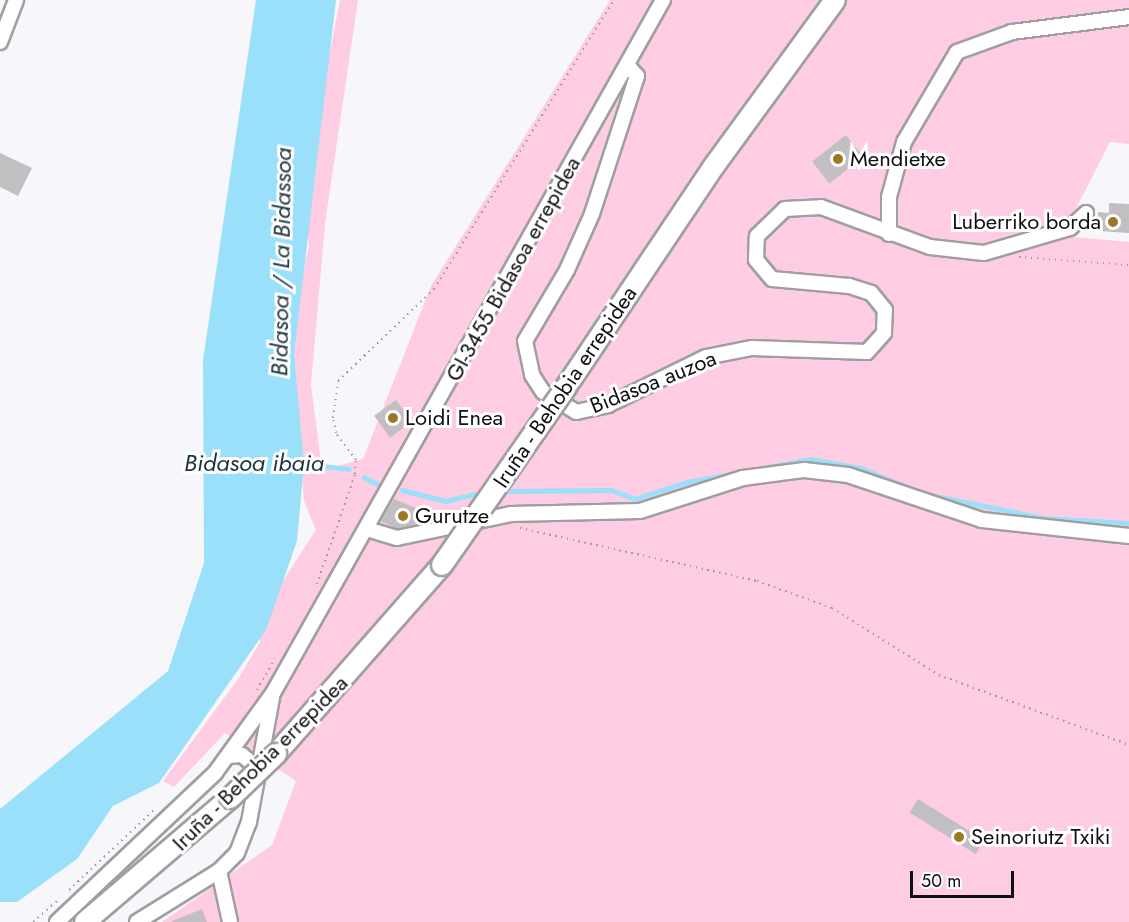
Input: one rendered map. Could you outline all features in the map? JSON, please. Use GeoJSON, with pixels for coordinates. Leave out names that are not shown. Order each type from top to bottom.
{"type":"FeatureCollection","features":[{"type":"Feature","properties":{"kind":"highway","name":"Iruña - Behobia errepidea"},"geometry":{"type":"LineString","coordinates":[[84,922],[230,798],[276,754],[442,565],[566,387],[675,221],[835,0]]}},
{"type":"Feature","properties":{"kind":"street"},"geometry":{"type":"LineString","coordinates":[[0,42],[16,0]]}},
{"type":"Feature","properties":{"kind":"street","name":"GI-3455 Bidasoa errepidea"},"geometry":{"type":"LineString","coordinates":[[273,693],[663,0]]}},
{"type":"Feature","properties":{"kind":"street"},"geometry":{"type":"LineString","coordinates":[[889,234],[889,197],[904,142],[957,52],[1012,32],[1129,17]]}},
{"type":"Feature","properties":{"kind":"street","name":"Bidasoa auzoa"},"geometry":{"type":"LineString","coordinates":[[627,64],[637,76],[592,214],[567,270],[525,341],[532,375],[543,392],[576,412],[608,405],[706,357],[752,348],[867,352],[884,333],[885,310],[871,293],[849,286],[772,279],[756,260],[757,236],[785,209],[821,207],[889,234],[930,247],[984,253],[1070,228],[1086,213]]}},
{"type":"Feature","properties":{"kind":"street"},"geometry":{"type":"LineString","coordinates":[[367,529],[397,538],[500,520],[511,514],[549,511],[640,511],[743,478],[804,471],[848,475],[982,520],[1129,536]]}},
{"type":"Feature","properties":{"kind":"street"},"geometry":{"type":"LineString","coordinates":[[57,922],[229,756],[273,693]]}},
{"type":"Feature","properties":{"kind":"street"},"geometry":{"type":"LineString","coordinates":[[137,922],[219,872],[245,836],[273,693]]}},
{"type":"Feature","properties":{"kind":"street"},"geometry":{"type":"LineString","coordinates":[[229,756],[242,755],[258,769]]}},
{"type":"Feature","properties":{"kind":"street"},"geometry":{"type":"LineString","coordinates":[[219,872],[230,922]]}},
{"type":"Feature","properties":{"kind":"path"},"geometry":{"type":"LineString","coordinates":[[312,593],[335,544],[355,474],[356,460],[336,433],[333,418],[338,381],[434,289],[614,0]]}},
{"type":"Feature","properties":{"kind":"path"},"geometry":{"type":"LineString","coordinates":[[1016,257],[1129,265]]}},
{"type":"Feature","properties":{"kind":"path"},"geometry":{"type":"LineString","coordinates":[[500,520],[757,580],[832,608],[939,675],[1129,745]]}},
{"type":"Feature","properties":{"kind":"path"},"geometry":{"type":"LineString","coordinates":[[251,701],[280,650]]}},
{"type":"Feature","properties":{"kind":"path"},"geometry":{"type":"LineString","coordinates":[[33,922],[157,808]]}},
{"type":"Feature","properties":{"kind":"shaded area"},"geometry":{"type":"Polygon","coordinates":[[[340,0],[358,0],[325,223],[311,385],[322,470],[363,459],[431,286],[610,0],[1129,0],[1129,144],[1110,142],[1062,236],[1129,242],[1129,922],[162,922],[272,845],[296,781],[225,733],[174,787],[163,781],[238,679],[260,642],[258,619],[316,530],[304,501],[290,324],[309,246],[301,200],[340,0]]]}},
{"type":"Feature","properties":{"kind":"water","name":"Bidasoa ibaia"},"geometry":{"type":"Polygon","coordinates":[[[256,0],[336,0],[294,354],[304,464],[297,541],[266,630],[159,783],[113,806],[77,859],[17,902],[0,902],[0,809],[168,671],[204,563],[203,360],[256,0]]]}},
{"type":"Feature","properties":{"kind":"building","name":"Mendietxe"},"geometry":{"type":"Polygon","coordinates":[[[846,135],[863,157],[829,184],[812,161],[846,135]]]}},
{"type":"Feature","properties":{"kind":"building"},"geometry":{"type":"Polygon","coordinates":[[[0,153],[32,168],[18,196],[0,187],[0,153]]]}},
{"type":"Feature","properties":{"kind":"building","name":"Luberriko borda"},"geometry":{"type":"Polygon","coordinates":[[[1109,203],[1129,204],[1129,233],[1098,231],[1098,212],[1109,213],[1109,203]]]}},
{"type":"Feature","properties":{"kind":"building","name":"Loidi Enea"},"geometry":{"type":"Polygon","coordinates":[[[396,400],[412,422],[390,438],[374,416],[396,400]]]}},
{"type":"Feature","properties":{"kind":"building","name":"Gurutze"},"geometry":{"type":"Polygon","coordinates":[[[394,499],[423,511],[419,524],[397,529],[381,521],[394,499]]]}},
{"type":"Feature","properties":{"kind":"building"},"geometry":{"type":"Polygon","coordinates":[[[918,799],[984,840],[976,854],[910,813],[918,799]]]}},
{"type":"Feature","properties":{"kind":"building"},"geometry":{"type":"Polygon","coordinates":[[[202,909],[207,922],[170,922],[202,909]]]}},
{"type":"Feature","properties":{"kind":"waterway"},"geometry":{"type":"LineString","coordinates":[[502,491],[612,490],[635,499],[687,482],[811,459],[861,468],[921,493],[1044,518],[1129,523]]}},
{"type":"Feature","properties":{"kind":"waterway"},"geometry":{"type":"LineString","coordinates":[[298,463],[349,469]]}},
{"type":"Feature","properties":{"kind":"waterway"},"geometry":{"type":"LineString","coordinates":[[364,477],[377,484]]}},
{"type":"Feature","properties":{"kind":"waterway"},"geometry":{"type":"LineString","coordinates":[[402,490],[446,501],[487,491]]}},
{"type":"Feature","properties":{"kind":"place","name":"Mendietxe"},"geometry":{"type":"Point","coordinates":[838,159]}},
{"type":"Feature","properties":{"kind":"place","name":"Luberriko borda"},"geometry":{"type":"Point","coordinates":[1113,222]}},
{"type":"Feature","properties":{"kind":"place","name":"Loidi Enea"},"geometry":{"type":"Point","coordinates":[393,418]}},
{"type":"Feature","properties":{"kind":"place","name":"Gurutze"},"geometry":{"type":"Point","coordinates":[403,516]}},
{"type":"Feature","properties":{"kind":"place","name":"Seinoriutz Txiki"},"geometry":{"type":"Point","coordinates":[959,837]}},
{"type":"Feature","properties":{"kind":"water label","name":"Bidasoa / La Bidassoa"},"geometry":{"type":"Point","coordinates":[281,262]}}]}
